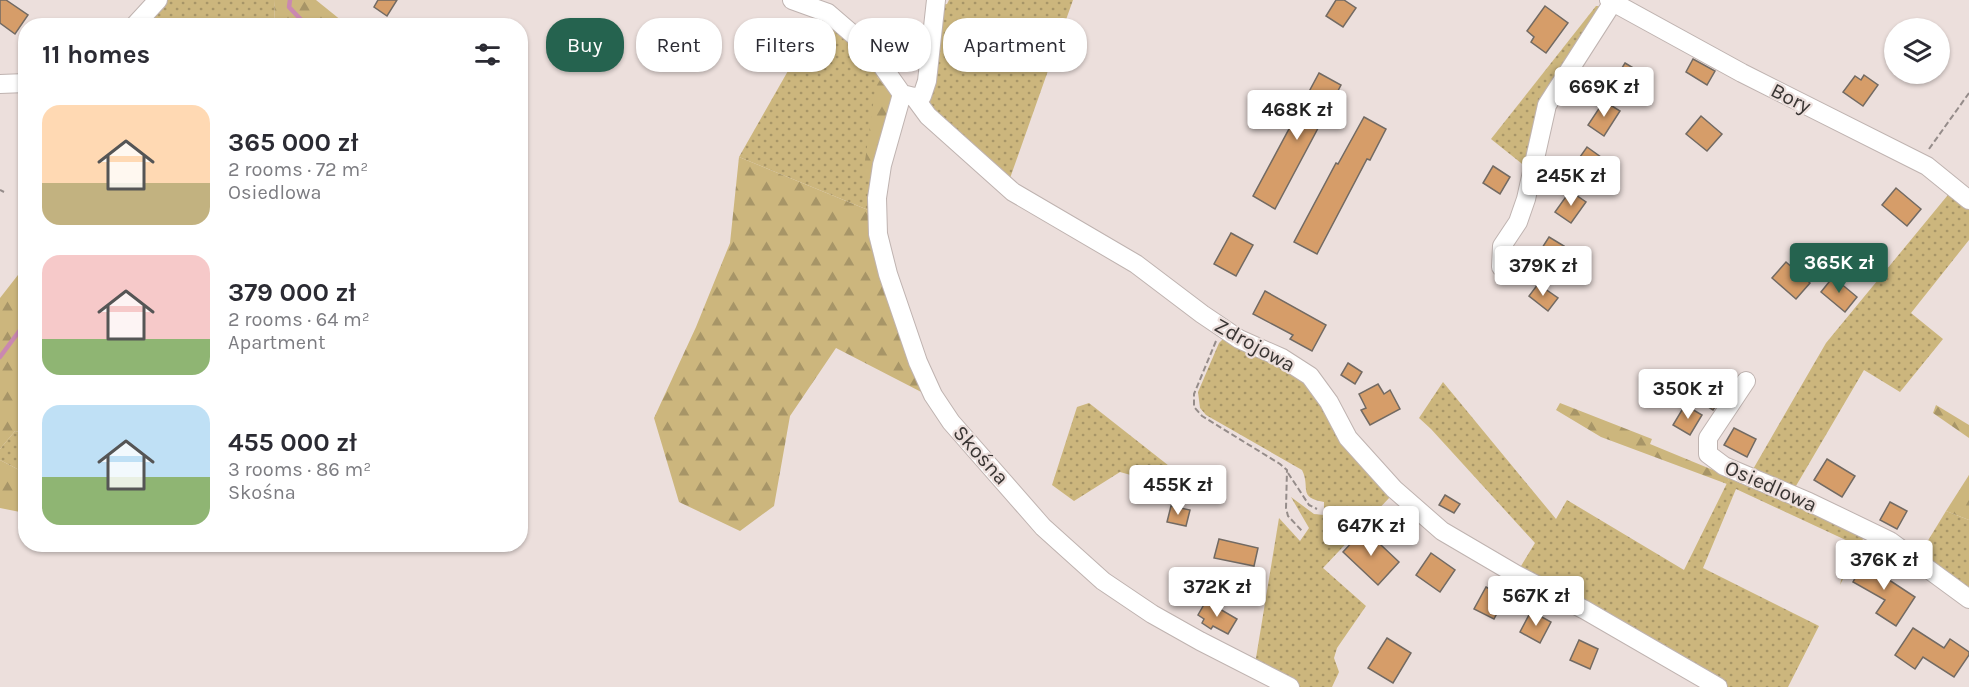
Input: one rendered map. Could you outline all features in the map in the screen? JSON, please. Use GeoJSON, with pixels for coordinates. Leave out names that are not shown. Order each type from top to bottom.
{"type":"FeatureCollection","features":[{"type":"Feature","properties":{"kind":"street"},"geometry":{"type":"LineString","coordinates":[[141,18],[158,0]]}},
{"type":"Feature","properties":{"kind":"street","name":"Zdrojowa"},"geometry":{"type":"LineString","coordinates":[[792,0],[828,13],[871,50],[927,116],[1013,192],[1136,264],[1239,339],[1282,358],[1310,376],[1329,402],[1348,438],[1394,489],[1442,531],[1718,687]]}},
{"type":"Feature","properties":{"kind":"street","name":"Skośna"},"geometry":{"type":"LineString","coordinates":[[936,0],[927,81],[922,96],[908,95],[891,129],[877,198],[878,234],[888,274],[918,362],[933,395],[951,422],[1043,527],[1102,581],[1192,636],[1290,687]]}},
{"type":"Feature","properties":{"kind":"street"},"geometry":{"type":"LineString","coordinates":[[1501,267],[1502,246],[1518,222],[1526,199],[1547,105],[1611,1]]}},
{"type":"Feature","properties":{"kind":"street","name":"Bory"},"geometry":{"type":"LineString","coordinates":[[1611,1],[1742,73],[1927,166],[1969,200]]}},
{"type":"Feature","properties":{"kind":"street"},"geometry":{"type":"LineString","coordinates":[[0,84],[18,83]]}},
{"type":"Feature","properties":{"kind":"street","name":"Osiedlowa"},"geometry":{"type":"LineString","coordinates":[[1746,381],[1708,438],[1708,454],[1724,466],[1809,502],[1890,541],[1969,599]]}},
{"type":"Feature","properties":{"kind":"path"},"geometry":{"type":"LineString","coordinates":[[1919,162],[1969,93]]}},
{"type":"Feature","properties":{"kind":"path"},"geometry":{"type":"LineString","coordinates":[[0,190],[4,192]]}},
{"type":"Feature","properties":{"kind":"path"},"geometry":{"type":"LineString","coordinates":[[1221,327],[1194,394],[1194,407],[1202,416],[1280,464],[1287,470],[1309,505],[1317,509]]}},
{"type":"Feature","properties":{"kind":"path"},"geometry":{"type":"LineString","coordinates":[[1287,470],[1286,508],[1288,516],[1302,531]]}},
{"type":"Feature","properties":{"kind":"green space"},"geometry":{"type":"Polygon","coordinates":[[[163,0],[274,0],[275,18],[147,18],[163,0]]]}},
{"type":"Feature","properties":{"kind":"green space"},"geometry":{"type":"Polygon","coordinates":[[[274,0],[316,0],[338,18],[275,18],[274,0]]]}},
{"type":"Feature","properties":{"kind":"green space"},"geometry":{"type":"Polygon","coordinates":[[[949,0],[1073,0],[1067,18],[943,18],[943,72],[1048,72],[1009,181],[926,104],[939,5],[947,4],[949,0]]]}},
{"type":"Feature","properties":{"kind":"green space"},"geometry":{"type":"Polygon","coordinates":[[[1596,6],[1600,6],[1526,167],[1491,139],[1596,6]]]}},
{"type":"Feature","properties":{"kind":"green space"},"geometry":{"type":"Polygon","coordinates":[[[836,25],[848,35],[848,72],[880,72],[895,98],[877,77],[876,182],[873,212],[739,157],[787,72],[836,72],[836,25]]]}},
{"type":"Feature","properties":{"kind":"green space"},"geometry":{"type":"Polygon","coordinates":[[[877,77],[895,98],[876,182],[863,175],[877,77]]]}},
{"type":"Feature","properties":{"kind":"green space"},"geometry":{"type":"Polygon","coordinates":[[[739,157],[873,212],[929,396],[836,348],[790,416],[774,506],[740,531],[679,502],[654,418],[696,327],[730,243],[739,157]]]}},
{"type":"Feature","properties":{"kind":"green space"},"geometry":{"type":"Polygon","coordinates":[[[1952,190],[1969,205],[1969,240],[1911,313],[1943,339],[1900,392],[1864,370],[1793,491],[1752,471],[1826,343],[1952,190]]]}},
{"type":"Feature","properties":{"kind":"green space"},"geometry":{"type":"Polygon","coordinates":[[[18,275],[18,432],[15,431],[0,449],[0,298],[18,275]]]}},
{"type":"Feature","properties":{"kind":"green space"},"geometry":{"type":"Polygon","coordinates":[[[1223,339],[1306,378],[1390,497],[1323,568],[1366,606],[1337,648],[1334,658],[1339,672],[1332,687],[1297,687],[1255,664],[1279,518],[1300,541],[1309,528],[1291,497],[1314,514],[1324,515],[1324,502],[1310,497],[1306,491],[1302,470],[1206,415],[1200,408],[1198,392],[1219,343],[1223,339]]]}},
{"type":"Feature","properties":{"kind":"green space"},"geometry":{"type":"Polygon","coordinates":[[[1443,382],[1556,519],[1567,500],[1684,570],[1730,477],[1865,535],[1840,585],[1850,542],[1736,489],[1703,568],[1819,626],[1788,687],[1722,687],[1518,571],[1535,543],[1419,418],[1443,382]]]}},
{"type":"Feature","properties":{"kind":"green space"},"geometry":{"type":"Polygon","coordinates":[[[1089,403],[1192,484],[1191,492],[1120,472],[1074,501],[1052,485],[1077,407],[1089,403]]]}},
{"type":"Feature","properties":{"kind":"green space"},"geometry":{"type":"Polygon","coordinates":[[[1560,403],[1652,439],[1650,444],[1730,477],[1727,484],[1601,437],[1556,410],[1560,403]]]}},
{"type":"Feature","properties":{"kind":"green space"},"geometry":{"type":"Polygon","coordinates":[[[1936,405],[1969,425],[1969,438],[1933,413],[1936,405]]]}},
{"type":"Feature","properties":{"kind":"green space"},"geometry":{"type":"Polygon","coordinates":[[[15,431],[18,432],[18,469],[0,460],[0,449],[15,431]]]}},
{"type":"Feature","properties":{"kind":"green space"},"geometry":{"type":"Polygon","coordinates":[[[0,460],[18,469],[18,512],[0,508],[0,460]]]}},
{"type":"Feature","properties":{"kind":"green space"},"geometry":{"type":"Polygon","coordinates":[[[1969,475],[1969,520],[1946,511],[1969,475]]]}},
{"type":"Feature","properties":{"kind":"green space"},"geometry":{"type":"Polygon","coordinates":[[[1946,511],[1969,520],[1969,593],[1918,557],[1946,511]]]}},
{"type":"Feature","properties":{"kind":"building"},"geometry":{"type":"Polygon","coordinates":[[[0,0],[6,0],[28,15],[26,18],[18,18],[18,30],[15,34],[0,23],[0,0]]]}},
{"type":"Feature","properties":{"kind":"building"},"geometry":{"type":"Polygon","coordinates":[[[378,0],[397,0],[387,16],[374,7],[378,0]]]}},
{"type":"Feature","properties":{"kind":"building"},"geometry":{"type":"Polygon","coordinates":[[[1336,0],[1344,0],[1356,8],[1343,27],[1326,16],[1336,0]]]}},
{"type":"Feature","properties":{"kind":"building"},"geometry":{"type":"Polygon","coordinates":[[[1545,6],[1568,23],[1546,53],[1531,42],[1534,37],[1527,31],[1545,6]]]}},
{"type":"Feature","properties":{"kind":"building"},"geometry":{"type":"Polygon","coordinates":[[[1693,59],[1715,71],[1707,85],[1686,72],[1693,59]]]}},
{"type":"Feature","properties":{"kind":"building"},"geometry":{"type":"Polygon","coordinates":[[[1625,63],[1640,72],[1630,89],[1615,79],[1625,63]]]}},
{"type":"Feature","properties":{"kind":"building"},"geometry":{"type":"Polygon","coordinates":[[[1319,73],[1341,85],[1275,209],[1253,196],[1319,73]]]}},
{"type":"Feature","properties":{"kind":"building"},"geometry":{"type":"Polygon","coordinates":[[[1580,74],[1594,83],[1587,94],[1573,85],[1580,74]]]}},
{"type":"Feature","properties":{"kind":"building"},"geometry":{"type":"Polygon","coordinates":[[[1864,75],[1878,85],[1863,106],[1843,92],[1855,76],[1861,80],[1864,75]]]}},
{"type":"Feature","properties":{"kind":"building"},"geometry":{"type":"Polygon","coordinates":[[[1604,101],[1620,111],[1604,136],[1588,125],[1604,101]]]}},
{"type":"Feature","properties":{"kind":"building"},"geometry":{"type":"Polygon","coordinates":[[[1701,116],[1722,134],[1707,151],[1686,134],[1701,116]]]}},
{"type":"Feature","properties":{"kind":"building"},"geometry":{"type":"Polygon","coordinates":[[[1364,117],[1386,129],[1370,160],[1367,159],[1317,254],[1294,242],[1336,163],[1338,164],[1364,117]]]}},
{"type":"Feature","properties":{"kind":"building"},"geometry":{"type":"Polygon","coordinates":[[[1587,147],[1605,160],[1592,177],[1575,164],[1587,147]]]}},
{"type":"Feature","properties":{"kind":"building"},"geometry":{"type":"Polygon","coordinates":[[[1493,166],[1510,177],[1500,194],[1483,183],[1493,166]]]}},
{"type":"Feature","properties":{"kind":"building"},"geometry":{"type":"Polygon","coordinates":[[[1896,188],[1921,209],[1907,226],[1882,205],[1896,188]]]}},
{"type":"Feature","properties":{"kind":"building"},"geometry":{"type":"Polygon","coordinates":[[[1570,191],[1586,202],[1571,223],[1555,212],[1570,191]]]}},
{"type":"Feature","properties":{"kind":"building"},"geometry":{"type":"Polygon","coordinates":[[[1231,233],[1253,245],[1236,276],[1214,264],[1231,233]]]}},
{"type":"Feature","properties":{"kind":"building"},"geometry":{"type":"Polygon","coordinates":[[[1549,237],[1564,246],[1550,268],[1535,259],[1549,237]]]}},
{"type":"Feature","properties":{"kind":"building"},"geometry":{"type":"Polygon","coordinates":[[[1786,262],[1810,283],[1796,299],[1772,278],[1786,262]]]}},
{"type":"Feature","properties":{"kind":"building"},"geometry":{"type":"Polygon","coordinates":[[[1833,277],[1857,297],[1845,312],[1821,292],[1833,277]]]}},
{"type":"Feature","properties":{"kind":"building"},"geometry":{"type":"Polygon","coordinates":[[[1538,284],[1558,298],[1548,311],[1529,296],[1538,284]]]}},
{"type":"Feature","properties":{"kind":"building"},"geometry":{"type":"Polygon","coordinates":[[[1265,291],[1326,325],[1312,351],[1290,339],[1293,335],[1253,314],[1265,291]]]}},
{"type":"Feature","properties":{"kind":"building"},"geometry":{"type":"Polygon","coordinates":[[[1348,363],[1362,372],[1355,384],[1341,375],[1348,363]]]}},
{"type":"Feature","properties":{"kind":"building"},"geometry":{"type":"Polygon","coordinates":[[[1378,384],[1384,394],[1390,390],[1400,409],[1370,425],[1361,410],[1366,408],[1359,394],[1378,384]]]}},
{"type":"Feature","properties":{"kind":"building"},"geometry":{"type":"Polygon","coordinates":[[[1708,393],[1720,400],[1713,410],[1702,403],[1708,393]]]}},
{"type":"Feature","properties":{"kind":"building"},"geometry":{"type":"Polygon","coordinates":[[[1685,405],[1702,415],[1690,435],[1673,425],[1685,405]]]}},
{"type":"Feature","properties":{"kind":"building"},"geometry":{"type":"Polygon","coordinates":[[[1734,428],[1756,439],[1747,457],[1724,445],[1734,428]]]}},
{"type":"Feature","properties":{"kind":"building"},"geometry":{"type":"Polygon","coordinates":[[[1827,459],[1855,476],[1842,497],[1814,480],[1827,459]]]}},
{"type":"Feature","properties":{"kind":"building"},"geometry":{"type":"Polygon","coordinates":[[[1445,495],[1460,504],[1454,513],[1439,505],[1445,495]]]}},
{"type":"Feature","properties":{"kind":"building"},"geometry":{"type":"Polygon","coordinates":[[[1890,502],[1907,511],[1897,529],[1880,520],[1890,502]]]}},
{"type":"Feature","properties":{"kind":"building"},"geometry":{"type":"Polygon","coordinates":[[[1171,506],[1190,510],[1186,526],[1167,522],[1171,506]]]}},
{"type":"Feature","properties":{"kind":"building"},"geometry":{"type":"Polygon","coordinates":[[[1364,529],[1399,562],[1378,585],[1343,552],[1364,529]]]}},
{"type":"Feature","properties":{"kind":"building"},"geometry":{"type":"Polygon","coordinates":[[[1219,539],[1258,548],[1254,566],[1214,558],[1219,539]]]}},
{"type":"Feature","properties":{"kind":"building"},"geometry":{"type":"Polygon","coordinates":[[[1431,553],[1455,570],[1440,592],[1416,575],[1431,553]]]}},
{"type":"Feature","properties":{"kind":"building"},"geometry":{"type":"Polygon","coordinates":[[[1867,557],[1888,569],[1883,576],[1915,597],[1896,626],[1876,613],[1885,600],[1853,582],[1867,557]]]}},
{"type":"Feature","properties":{"kind":"building"},"geometry":{"type":"Polygon","coordinates":[[[1486,587],[1505,598],[1494,619],[1474,609],[1486,587]]]}},
{"type":"Feature","properties":{"kind":"building"},"geometry":{"type":"Polygon","coordinates":[[[1206,601],[1237,619],[1228,634],[1213,626],[1211,629],[1202,623],[1204,619],[1198,615],[1206,601]]]}},
{"type":"Feature","properties":{"kind":"building"},"geometry":{"type":"Polygon","coordinates":[[[1531,611],[1551,622],[1540,643],[1520,632],[1531,611]]]}},
{"type":"Feature","properties":{"kind":"building"},"geometry":{"type":"Polygon","coordinates":[[[1913,628],[1944,648],[1950,639],[1969,652],[1954,677],[1923,657],[1915,669],[1895,655],[1913,628]]]}},
{"type":"Feature","properties":{"kind":"building"},"geometry":{"type":"Polygon","coordinates":[[[1387,638],[1411,653],[1393,683],[1368,668],[1387,638]]]}},
{"type":"Feature","properties":{"kind":"building"},"geometry":{"type":"Polygon","coordinates":[[[1579,640],[1598,649],[1590,669],[1570,660],[1579,640]]]}},
{"type":"Feature","properties":{"kind":"waterway"},"geometry":{"type":"LineString","coordinates":[[290,0],[289,7],[299,18]]}},
{"type":"Feature","properties":{"kind":"waterway"},"geometry":{"type":"LineString","coordinates":[[0,357],[18,333]]}}]}
